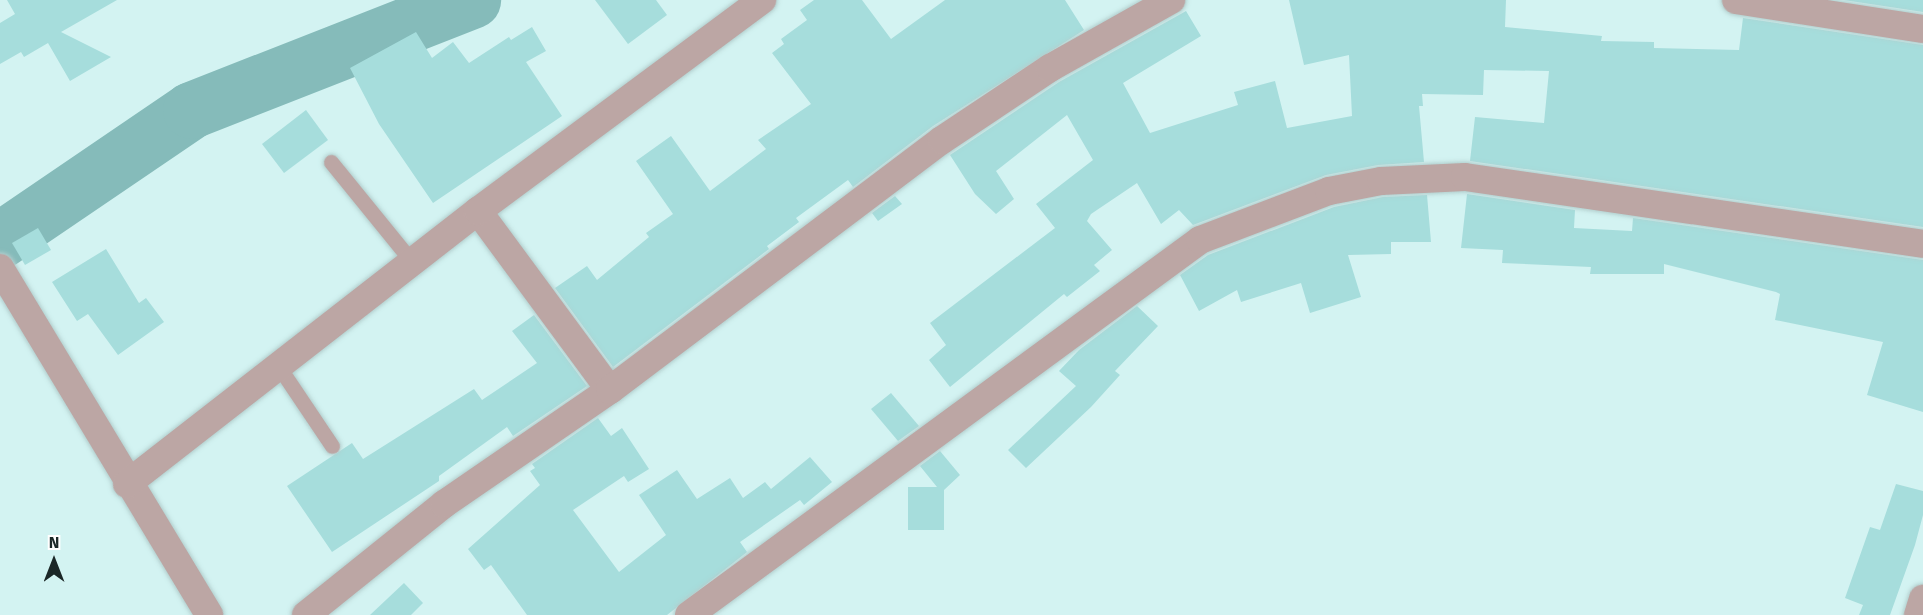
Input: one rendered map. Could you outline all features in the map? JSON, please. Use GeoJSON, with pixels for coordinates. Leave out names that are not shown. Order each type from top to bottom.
{"type":"FeatureCollection","features":[{"type":"Feature","properties":{"kind":"street"},"geometry":{"type":"LineString","coordinates":[[128,484],[478,211],[762,0]]}},
{"type":"Feature","properties":{"kind":"street"},"geometry":{"type":"LineString","coordinates":[[306,615],[444,504],[610,390],[942,140],[1050,68],[1171,0]]}},
{"type":"Feature","properties":{"kind":"street"},"geometry":{"type":"LineString","coordinates":[[1736,0],[1923,29]]}},
{"type":"Feature","properties":{"kind":"street"},"geometry":{"type":"LineString","coordinates":[[689,615],[1200,240],[1329,191],[1381,181],[1465,177],[1923,244]]}},
{"type":"Feature","properties":{"kind":"street"},"geometry":{"type":"LineString","coordinates":[[478,211],[610,390]]}},
{"type":"Feature","properties":{"kind":"street"},"geometry":{"type":"LineString","coordinates":[[0,268],[209,615]]}},
{"type":"Feature","properties":{"kind":"street"},"geometry":{"type":"LineString","coordinates":[[1918,615],[1923,599]]}},
{"type":"Feature","properties":{"kind":"lane"},"geometry":{"type":"LineString","coordinates":[[331,162],[413,263]]}},
{"type":"Feature","properties":{"kind":"lane"},"geometry":{"type":"LineString","coordinates":[[279,367],[332,446]]}},
{"type":"Feature","properties":{"kind":"building"},"geometry":{"type":"Polygon","coordinates":[[[7,0],[117,0],[61,32],[111,57],[70,81],[48,43],[24,57],[21,52],[0,64],[0,23],[15,14],[7,0]]]}},
{"type":"Feature","properties":{"kind":"building"},"geometry":{"type":"Polygon","coordinates":[[[595,0],[656,0],[667,15],[628,44],[595,0]]]}},
{"type":"Feature","properties":{"kind":"building"},"geometry":{"type":"Polygon","coordinates":[[[814,0],[862,0],[891,39],[945,0],[1065,0],[1084,30],[933,126],[853,187],[848,180],[796,218],[799,222],[767,246],[769,249],[613,367],[555,288],[587,266],[597,280],[649,237],[646,233],[673,214],[636,161],[671,136],[710,191],[766,149],[758,140],[811,104],[772,53],[784,44],[781,39],[807,20],[800,10],[814,0]]]}},
{"type":"Feature","properties":{"kind":"building"},"geometry":{"type":"Polygon","coordinates":[[[1289,0],[1506,0],[1505,27],[1602,36],[1601,41],[1654,42],[1654,48],[1739,50],[1743,18],[1923,45],[1923,227],[1470,161],[1475,117],[1544,123],[1549,71],[1484,70],[1483,95],[1422,94],[1423,106],[1419,106],[1424,162],[1378,165],[1326,175],[1193,225],[1179,210],[1161,224],[1137,183],[1091,214],[1087,221],[1112,250],[1094,265],[1100,271],[1067,297],[1064,294],[950,387],[929,360],[946,345],[930,323],[1055,228],[1036,204],[1093,160],[1067,115],[996,171],[1014,199],[996,214],[975,194],[950,155],[1059,82],[1186,11],[1201,36],[1123,83],[1150,133],[1238,105],[1234,92],[1275,81],[1287,128],[1352,116],[1349,55],[1304,65],[1289,0]]]}},
{"type":"Feature","properties":{"kind":"building"},"geometry":{"type":"Polygon","coordinates":[[[1844,0],[1923,0],[1923,12],[1844,0]]]}},
{"type":"Feature","properties":{"kind":"building"},"geometry":{"type":"Polygon","coordinates":[[[532,27],[546,51],[526,62],[562,116],[433,203],[379,124],[350,68],[416,32],[432,58],[453,42],[469,63],[509,37],[511,40],[532,27]]]}},
{"type":"Feature","properties":{"kind":"building"},"geometry":{"type":"Polygon","coordinates":[[[306,110],[328,140],[284,173],[262,144],[306,110]]]}},
{"type":"Feature","properties":{"kind":"building"},"geometry":{"type":"Polygon","coordinates":[[[1467,194],[1575,210],[1574,228],[1632,231],[1633,218],[1923,260],[1923,412],[1867,395],[1883,342],[1775,320],[1780,294],[1776,292],[1664,264],[1664,274],[1590,274],[1591,267],[1502,263],[1503,250],[1461,248],[1467,194]]]}},
{"type":"Feature","properties":{"kind":"building"},"geometry":{"type":"Polygon","coordinates":[[[1427,195],[1431,242],[1391,242],[1391,254],[1348,255],[1361,297],[1310,313],[1301,283],[1241,302],[1237,290],[1199,311],[1180,275],[1208,255],[1334,207],[1383,197],[1427,195]]]}},
{"type":"Feature","properties":{"kind":"building"},"geometry":{"type":"Polygon","coordinates":[[[895,196],[902,204],[878,221],[872,213],[895,196]]]}},
{"type":"Feature","properties":{"kind":"building"},"geometry":{"type":"Polygon","coordinates":[[[38,228],[51,250],[25,265],[12,243],[38,228]]]}},
{"type":"Feature","properties":{"kind":"building"},"geometry":{"type":"Polygon","coordinates":[[[106,249],[139,303],[146,298],[164,322],[118,355],[88,314],[77,321],[52,282],[106,249]]]}},
{"type":"Feature","properties":{"kind":"building"},"geometry":{"type":"Polygon","coordinates":[[[1137,306],[1158,326],[1115,371],[1120,375],[1091,407],[1026,468],[1008,450],[1076,386],[1059,371],[1079,350],[1137,306]]]}},
{"type":"Feature","properties":{"kind":"building"},"geometry":{"type":"Polygon","coordinates":[[[534,315],[587,386],[513,436],[507,427],[439,476],[439,481],[332,552],[287,486],[352,443],[363,459],[474,389],[482,400],[537,363],[512,331],[534,315]]]}},
{"type":"Feature","properties":{"kind":"building"},"geometry":{"type":"Polygon","coordinates":[[[891,393],[919,426],[898,441],[871,409],[891,393]]]}},
{"type":"Feature","properties":{"kind":"building"},"geometry":{"type":"Polygon","coordinates":[[[598,418],[611,436],[622,428],[649,469],[628,482],[624,476],[573,510],[619,572],[666,535],[639,495],[677,470],[697,499],[730,478],[743,498],[765,482],[771,489],[810,457],[832,482],[804,505],[800,500],[740,542],[747,552],[667,615],[527,615],[491,565],[484,570],[468,549],[540,485],[530,471],[535,468],[532,464],[598,418]]]}},
{"type":"Feature","properties":{"kind":"building"},"geometry":{"type":"Polygon","coordinates":[[[940,451],[960,475],[944,490],[944,530],[908,530],[908,487],[937,487],[920,466],[940,451]]]}},
{"type":"Feature","properties":{"kind":"building"},"geometry":{"type":"Polygon","coordinates":[[[1896,484],[1923,491],[1923,515],[1915,545],[1890,615],[1859,615],[1863,605],[1845,598],[1870,527],[1880,530],[1896,484]]]}},
{"type":"Feature","properties":{"kind":"building"},"geometry":{"type":"Polygon","coordinates":[[[404,583],[423,603],[411,615],[370,615],[404,583]]]}},
{"type":"Feature","properties":{"kind":"waterway"},"geometry":{"type":"LineString","coordinates":[[0,240],[191,110],[472,0]]}}]}
